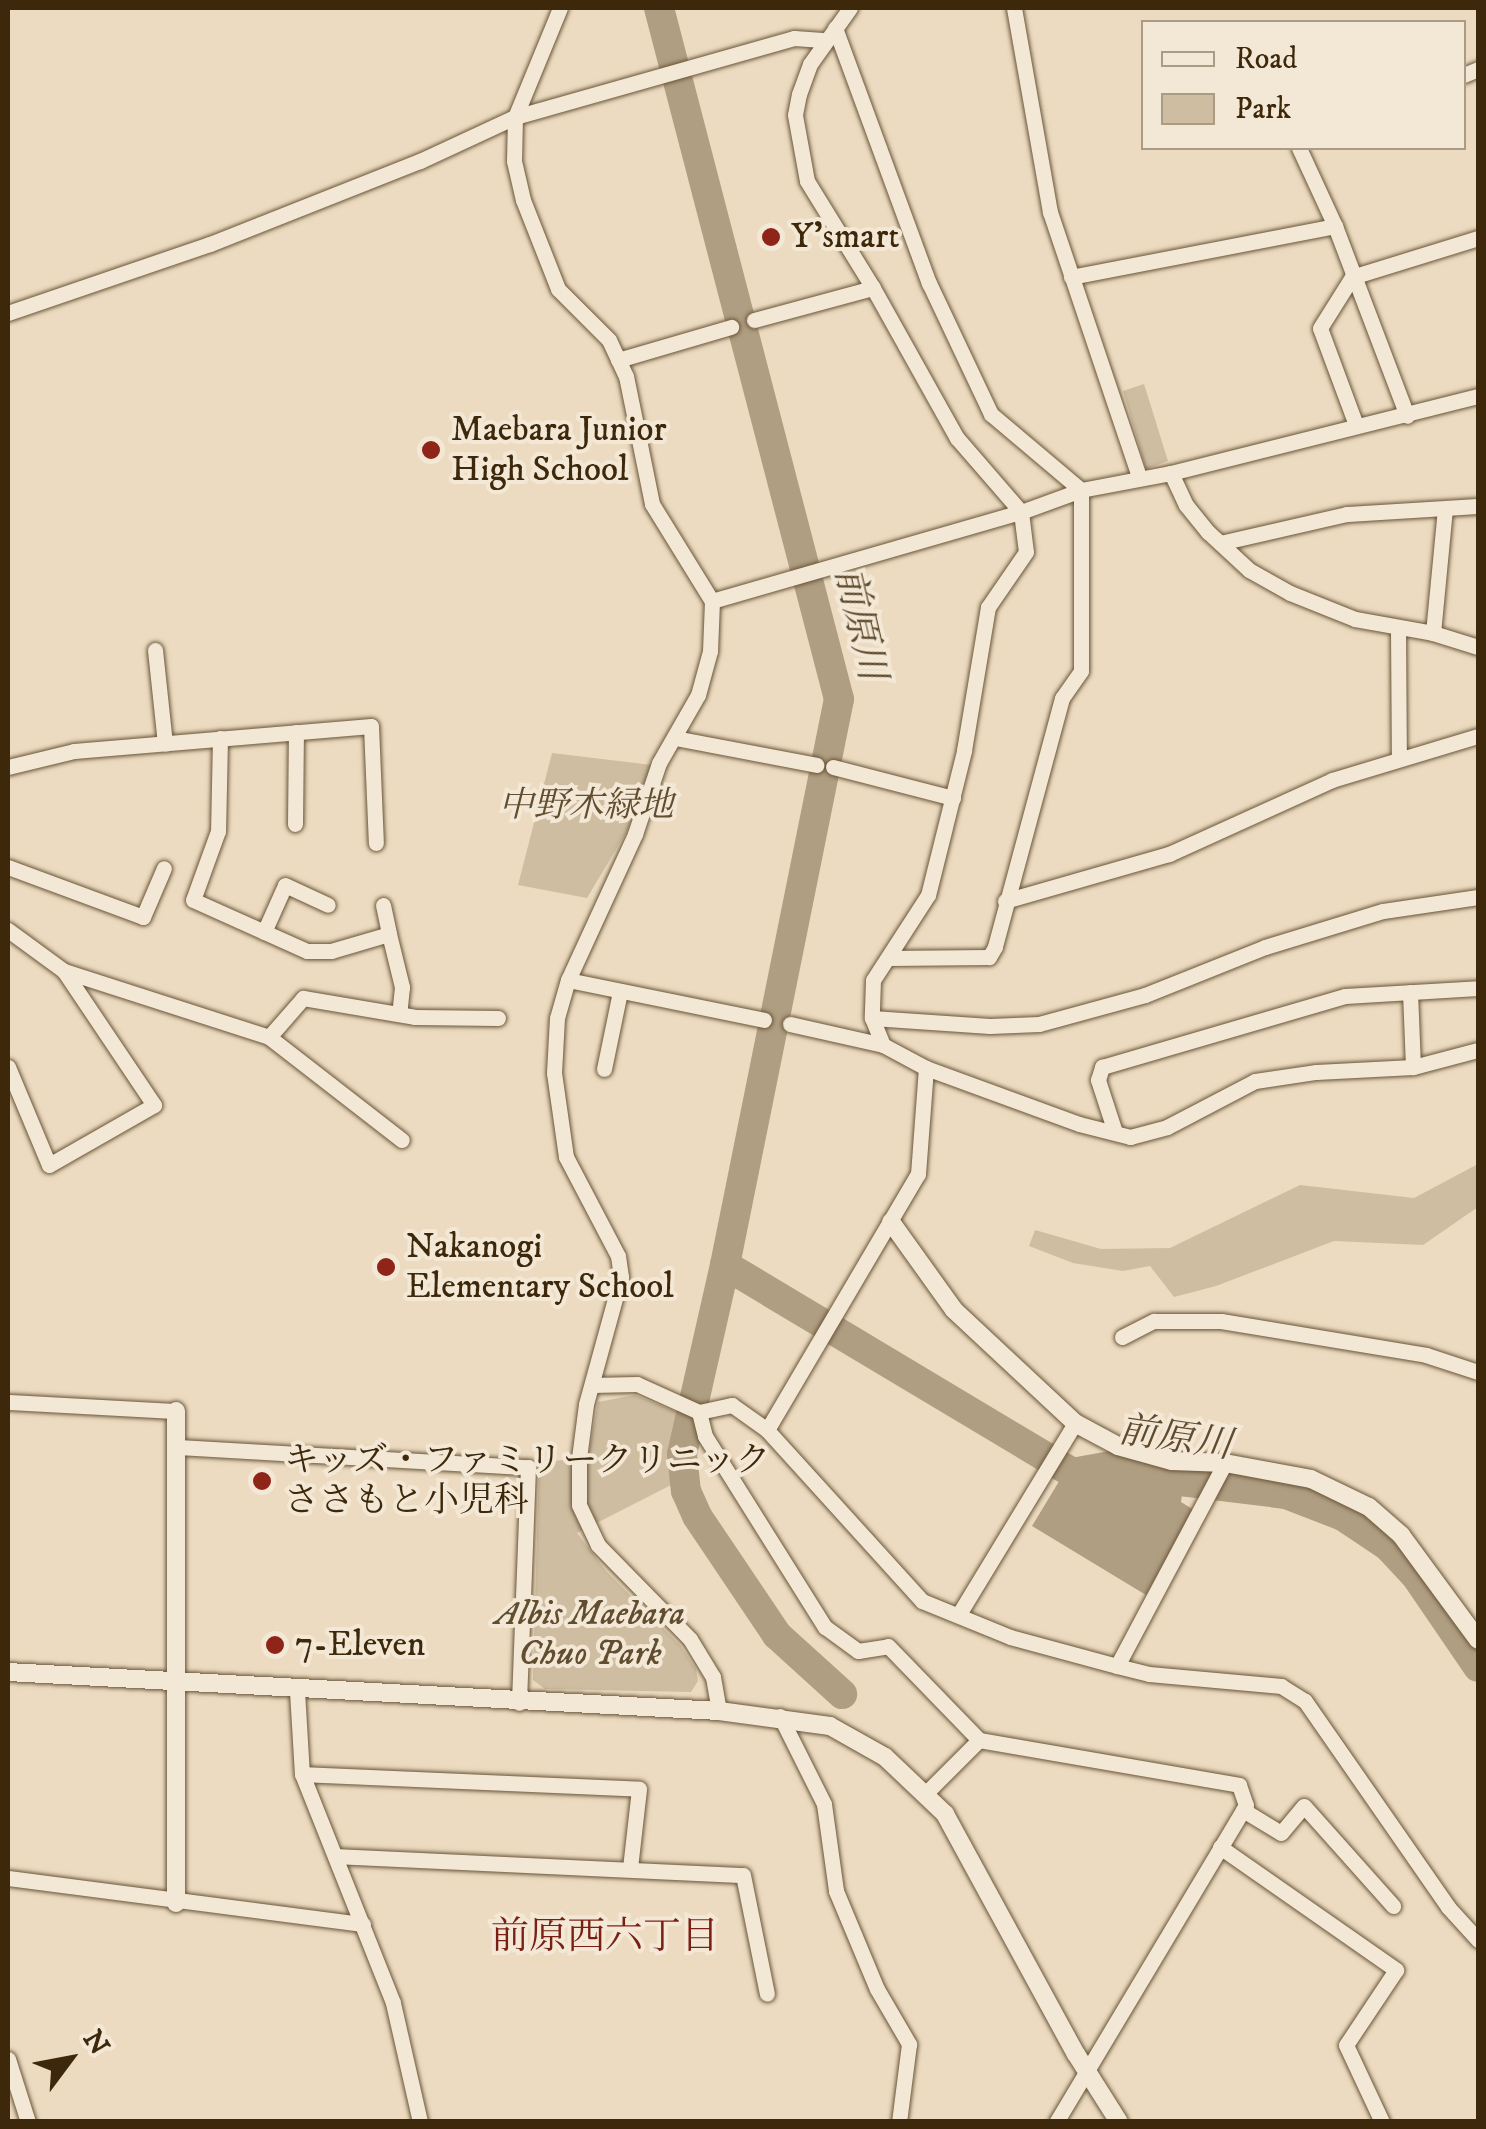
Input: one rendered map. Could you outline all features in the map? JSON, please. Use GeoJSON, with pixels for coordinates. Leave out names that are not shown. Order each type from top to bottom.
{"type":"FeatureCollection","features":[{"type":"Feature","properties":{"kind":"street"},"geometry":{"type":"LineString","coordinates":[[560,8],[514,117],[514,161],[537,242],[558,289],[609,340],[626,376],[652,504],[712,600],[710,651],[698,695],[659,764],[635,834],[568,980],[557,1018],[554,1074],[566,1157],[618,1256],[621,1277],[592,1385],[579,1458],[579,1505],[586,1525],[614,1563],[690,1639],[713,1676],[719,1711]]}},
{"type":"Feature","properties":{"kind":"street"},"geometry":{"type":"LineString","coordinates":[[850,8],[810,64],[799,94],[795,115],[799,156],[817,203],[874,288],[957,438],[1021,512],[1026,552],[988,607],[954,798],[928,895],[873,980],[872,1018],[883,1046]]}},
{"type":"Feature","properties":{"kind":"street"},"geometry":{"type":"LineString","coordinates":[[1014,8],[1038,157],[1071,278],[1139,476]]}},
{"type":"Feature","properties":{"kind":"street"},"geometry":{"type":"LineString","coordinates":[[8,313],[210,244],[420,161],[514,117],[794,38],[831,34]]}},
{"type":"Feature","properties":{"kind":"street"},"geometry":{"type":"LineString","coordinates":[[831,34],[929,283],[991,414],[1081,490],[1081,670],[1062,698],[990,957],[888,958]]}},
{"type":"Feature","properties":{"kind":"street"},"geometry":{"type":"LineString","coordinates":[[1300,150],[1335,226],[1407,416]]}},
{"type":"Feature","properties":{"kind":"street"},"geometry":{"type":"LineString","coordinates":[[1071,278],[1335,226]]}},
{"type":"Feature","properties":{"kind":"street"},"geometry":{"type":"LineString","coordinates":[[1356,425],[1320,328],[1352,277],[1478,238]]}},
{"type":"Feature","properties":{"kind":"street"},"geometry":{"type":"LineString","coordinates":[[754,320],[874,288]]}},
{"type":"Feature","properties":{"kind":"street"},"geometry":{"type":"LineString","coordinates":[[618,360],[732,327]]}},
{"type":"Feature","properties":{"kind":"street"},"geometry":{"type":"LineString","coordinates":[[712,600],[1021,512],[1081,490],[1139,476],[1172,473],[1478,396]]}},
{"type":"Feature","properties":{"kind":"street"},"geometry":{"type":"LineString","coordinates":[[1172,473],[1186,504],[1249,570],[1290,593],[1398,630],[1434,633],[1478,647]]}},
{"type":"Feature","properties":{"kind":"street"},"geometry":{"type":"LineString","coordinates":[[1220,543],[1347,514],[1478,506]]}},
{"type":"Feature","properties":{"kind":"street"},"geometry":{"type":"LineString","coordinates":[[1434,633],[1444,509]]}},
{"type":"Feature","properties":{"kind":"street"},"geometry":{"type":"LineString","coordinates":[[1398,630],[1399,757]]}},
{"type":"Feature","properties":{"kind":"street"},"geometry":{"type":"LineString","coordinates":[[155,650],[165,742]]}},
{"type":"Feature","properties":{"kind":"street"},"geometry":{"type":"LineString","coordinates":[[8,767],[74,751],[371,726],[376,843]]}},
{"type":"Feature","properties":{"kind":"street"},"geometry":{"type":"LineString","coordinates":[[296,732],[296,824]]}},
{"type":"Feature","properties":{"kind":"street"},"geometry":{"type":"LineString","coordinates":[[1005,901],[1169,854],[1332,780],[1478,736]]}},
{"type":"Feature","properties":{"kind":"street"},"geometry":{"type":"LineString","coordinates":[[220,738],[218,831],[194,900],[308,951],[330,951],[389,934]]}},
{"type":"Feature","properties":{"kind":"street"},"geometry":{"type":"LineString","coordinates":[[675,738],[824,766],[954,798]]}},
{"type":"Feature","properties":{"kind":"street"},"geometry":{"type":"LineString","coordinates":[[8,868],[143,918],[164,868]]}},
{"type":"Feature","properties":{"kind":"street"},"geometry":{"type":"LineString","coordinates":[[264,932],[286,885],[328,904]]}},
{"type":"Feature","properties":{"kind":"street"},"geometry":{"type":"LineString","coordinates":[[872,1018],[990,1026],[1039,1024],[1145,995],[1265,947],[1382,912],[1478,897]]}},
{"type":"Feature","properties":{"kind":"street"},"geometry":{"type":"LineString","coordinates":[[383,905],[402,987],[399,1014]]}},
{"type":"Feature","properties":{"kind":"street"},"geometry":{"type":"LineString","coordinates":[[8,930],[64,971],[268,1037],[402,1140]]}},
{"type":"Feature","properties":{"kind":"street"},"geometry":{"type":"LineString","coordinates":[[8,1067],[50,1165],[154,1105],[64,971]]}},
{"type":"Feature","properties":{"kind":"street"},"geometry":{"type":"LineString","coordinates":[[568,980],[764,1020]]}},
{"type":"Feature","properties":{"kind":"street"},"geometry":{"type":"LineString","coordinates":[[1114,1132],[1098,1080],[1102,1067],[1345,996],[1478,988]]}},
{"type":"Feature","properties":{"kind":"street"},"geometry":{"type":"LineString","coordinates":[[604,1068],[620,992]]}},
{"type":"Feature","properties":{"kind":"street"},"geometry":{"type":"LineString","coordinates":[[1410,992],[1413,1067]]}},
{"type":"Feature","properties":{"kind":"street"},"geometry":{"type":"LineString","coordinates":[[268,1037],[302,998],[399,1014],[498,1018]]}},
{"type":"Feature","properties":{"kind":"street"},"geometry":{"type":"LineString","coordinates":[[790,1024],[883,1046],[926,1068],[1079,1124],[1130,1137],[1168,1127],[1255,1081],[1316,1072],[1413,1067],[1478,1050]]}},
{"type":"Feature","properties":{"kind":"street"},"geometry":{"type":"LineString","coordinates":[[766,1430],[918,1174],[926,1068]]}},
{"type":"Feature","properties":{"kind":"street"},"geometry":{"type":"LineString","coordinates":[[891,1222],[954,1310],[1043,1389],[1075,1423],[1118,1446],[1154,1456],[1226,1463],[1312,1479],[1369,1507],[1401,1535],[1478,1640]]}},
{"type":"Feature","properties":{"kind":"street"},"geometry":{"type":"LineString","coordinates":[[1122,1336],[1154,1321],[1221,1321],[1426,1355],[1478,1372]]}},
{"type":"Feature","properties":{"kind":"street"},"geometry":{"type":"LineString","coordinates":[[592,1385],[637,1384],[699,1412],[732,1405],[766,1430],[922,1601],[1010,1636],[1117,1666],[1150,1674],[1281,1686],[1304,1700],[1448,1907],[1478,1940]]}},
{"type":"Feature","properties":{"kind":"street"},"geometry":{"type":"LineString","coordinates":[[8,1402],[176,1411],[176,1903]]}},
{"type":"Feature","properties":{"kind":"street"},"geometry":{"type":"LineString","coordinates":[[699,1412],[705,1436],[824,1627],[858,1652],[888,1646],[979,1740],[1240,1785],[1246,1804],[1243,1810],[1056,2122]]}},
{"type":"Feature","properties":{"kind":"street"},"geometry":{"type":"LineString","coordinates":[[958,1614],[1075,1423]]}},
{"type":"Feature","properties":{"kind":"street"},"geometry":{"type":"LineString","coordinates":[[177,1447],[528,1466],[519,1703]]}},
{"type":"Feature","properties":{"kind":"street"},"geometry":{"type":"LineString","coordinates":[[1117,1666],[1226,1463]]}},
{"type":"Feature","properties":{"kind":"street"},"geometry":{"type":"LineString","coordinates":[[8,1672],[297,1691],[719,1711],[780,1716],[852,1735],[924,1794],[960,1835],[1086,2071],[1119,2122]]}},
{"type":"Feature","properties":{"kind":"street"},"geometry":{"type":"LineString","coordinates":[[297,1691],[302,1774],[393,2003],[420,2122]]}},
{"type":"Feature","properties":{"kind":"street"},"geometry":{"type":"LineString","coordinates":[[780,1716],[824,1804],[836,1890],[877,1989],[909,2044],[898,2122]]}},
{"type":"Feature","properties":{"kind":"street"},"geometry":{"type":"LineString","coordinates":[[924,1794],[979,1740]]}},
{"type":"Feature","properties":{"kind":"street"},"geometry":{"type":"LineString","coordinates":[[302,1774],[639,1789],[630,1868]]}},
{"type":"Feature","properties":{"kind":"street"},"geometry":{"type":"LineString","coordinates":[[1243,1810],[1281,1833],[1304,1806],[1393,1906]]}},
{"type":"Feature","properties":{"kind":"street"},"geometry":{"type":"LineString","coordinates":[[1220,1848],[1396,1970],[1346,2045],[1382,2122]]}},
{"type":"Feature","properties":{"kind":"street"},"geometry":{"type":"LineString","coordinates":[[336,1856],[743,1875],[767,1994]]}},
{"type":"Feature","properties":{"kind":"street"},"geometry":{"type":"LineString","coordinates":[[8,1878],[176,1903],[364,1924]]}},
{"type":"Feature","properties":{"kind":"street"},"geometry":{"type":"LineString","coordinates":[[8,2059],[28,2122]]}},
{"type":"Feature","properties":{"kind":"green space"},"geometry":{"type":"Polygon","coordinates":[[[1144,384],[1168,461],[1146,469],[1123,391],[1144,384]]]}},
{"type":"Feature","properties":{"kind":"green space","name":"中野木緑地"},"geometry":{"type":"Polygon","coordinates":[[[552,753],[652,765],[627,831],[587,898],[518,885],[552,753]]]}},
{"type":"Feature","properties":{"kind":"green space"},"geometry":{"type":"Polygon","coordinates":[[[1478,1164],[1478,1207],[1423,1245],[1334,1241],[1216,1286],[1174,1297],[1150,1266],[1123,1271],[1073,1263],[1029,1246],[1035,1230],[1101,1249],[1170,1248],[1300,1185],[1414,1198],[1478,1164]]]}},
{"type":"Feature","properties":{"kind":"green space","name":"Albis Maebara Chuo Park"},"geometry":{"type":"Polygon","coordinates":[[[635,1395],[686,1416],[678,1454],[681,1480],[577,1533],[606,1571],[680,1645],[696,1669],[698,1681],[691,1692],[545,1689],[533,1680],[539,1462],[588,1458],[598,1402],[635,1395]]]}},
{"type":"Feature","properties":{"kind":"shaded area"},"geometry":{"type":"Polygon","coordinates":[[[1123,1476],[1183,1487],[1181,1502],[1194,1510],[1146,1595],[1032,1526],[1061,1478],[1083,1484],[1123,1476]]]}},
{"type":"Feature","properties":{"kind":"waterway","name":"前原川"},"geometry":{"type":"LineString","coordinates":[[659,8],[839,699],[725,1265],[1072,1473],[1116,1465],[1164,1479],[1286,1494],[1343,1516],[1388,1546],[1416,1576],[1478,1667]]}},
{"type":"Feature","properties":{"kind":"waterway","name":"前原川"},"geometry":{"type":"LineString","coordinates":[[725,1265],[682,1454],[686,1491],[697,1516],[777,1635],[842,1694]]}},
{"type":"Feature","properties":{"kind":"place","name":"Y'smart"},"geometry":{"type":"Point","coordinates":[771,237]}},
{"type":"Feature","properties":{"kind":"place","name":"Maebara Junior High School"},"geometry":{"type":"Point","coordinates":[431,450]}},
{"type":"Feature","properties":{"kind":"place","name":"Nakanogi Elementary School"},"geometry":{"type":"Point","coordinates":[386,1267]}},
{"type":"Feature","properties":{"kind":"place","name":"キッズ・ファミリークリニック ささもと小児科"},"geometry":{"type":"Point","coordinates":[262,1481]}},
{"type":"Feature","properties":{"kind":"place","name":"7-Eleven"},"geometry":{"type":"Point","coordinates":[275,1645]}},
{"type":"Feature","properties":{"kind":"district","name":"前原西六丁目"},"geometry":{"type":"Point","coordinates":[605,1938]}}]}
